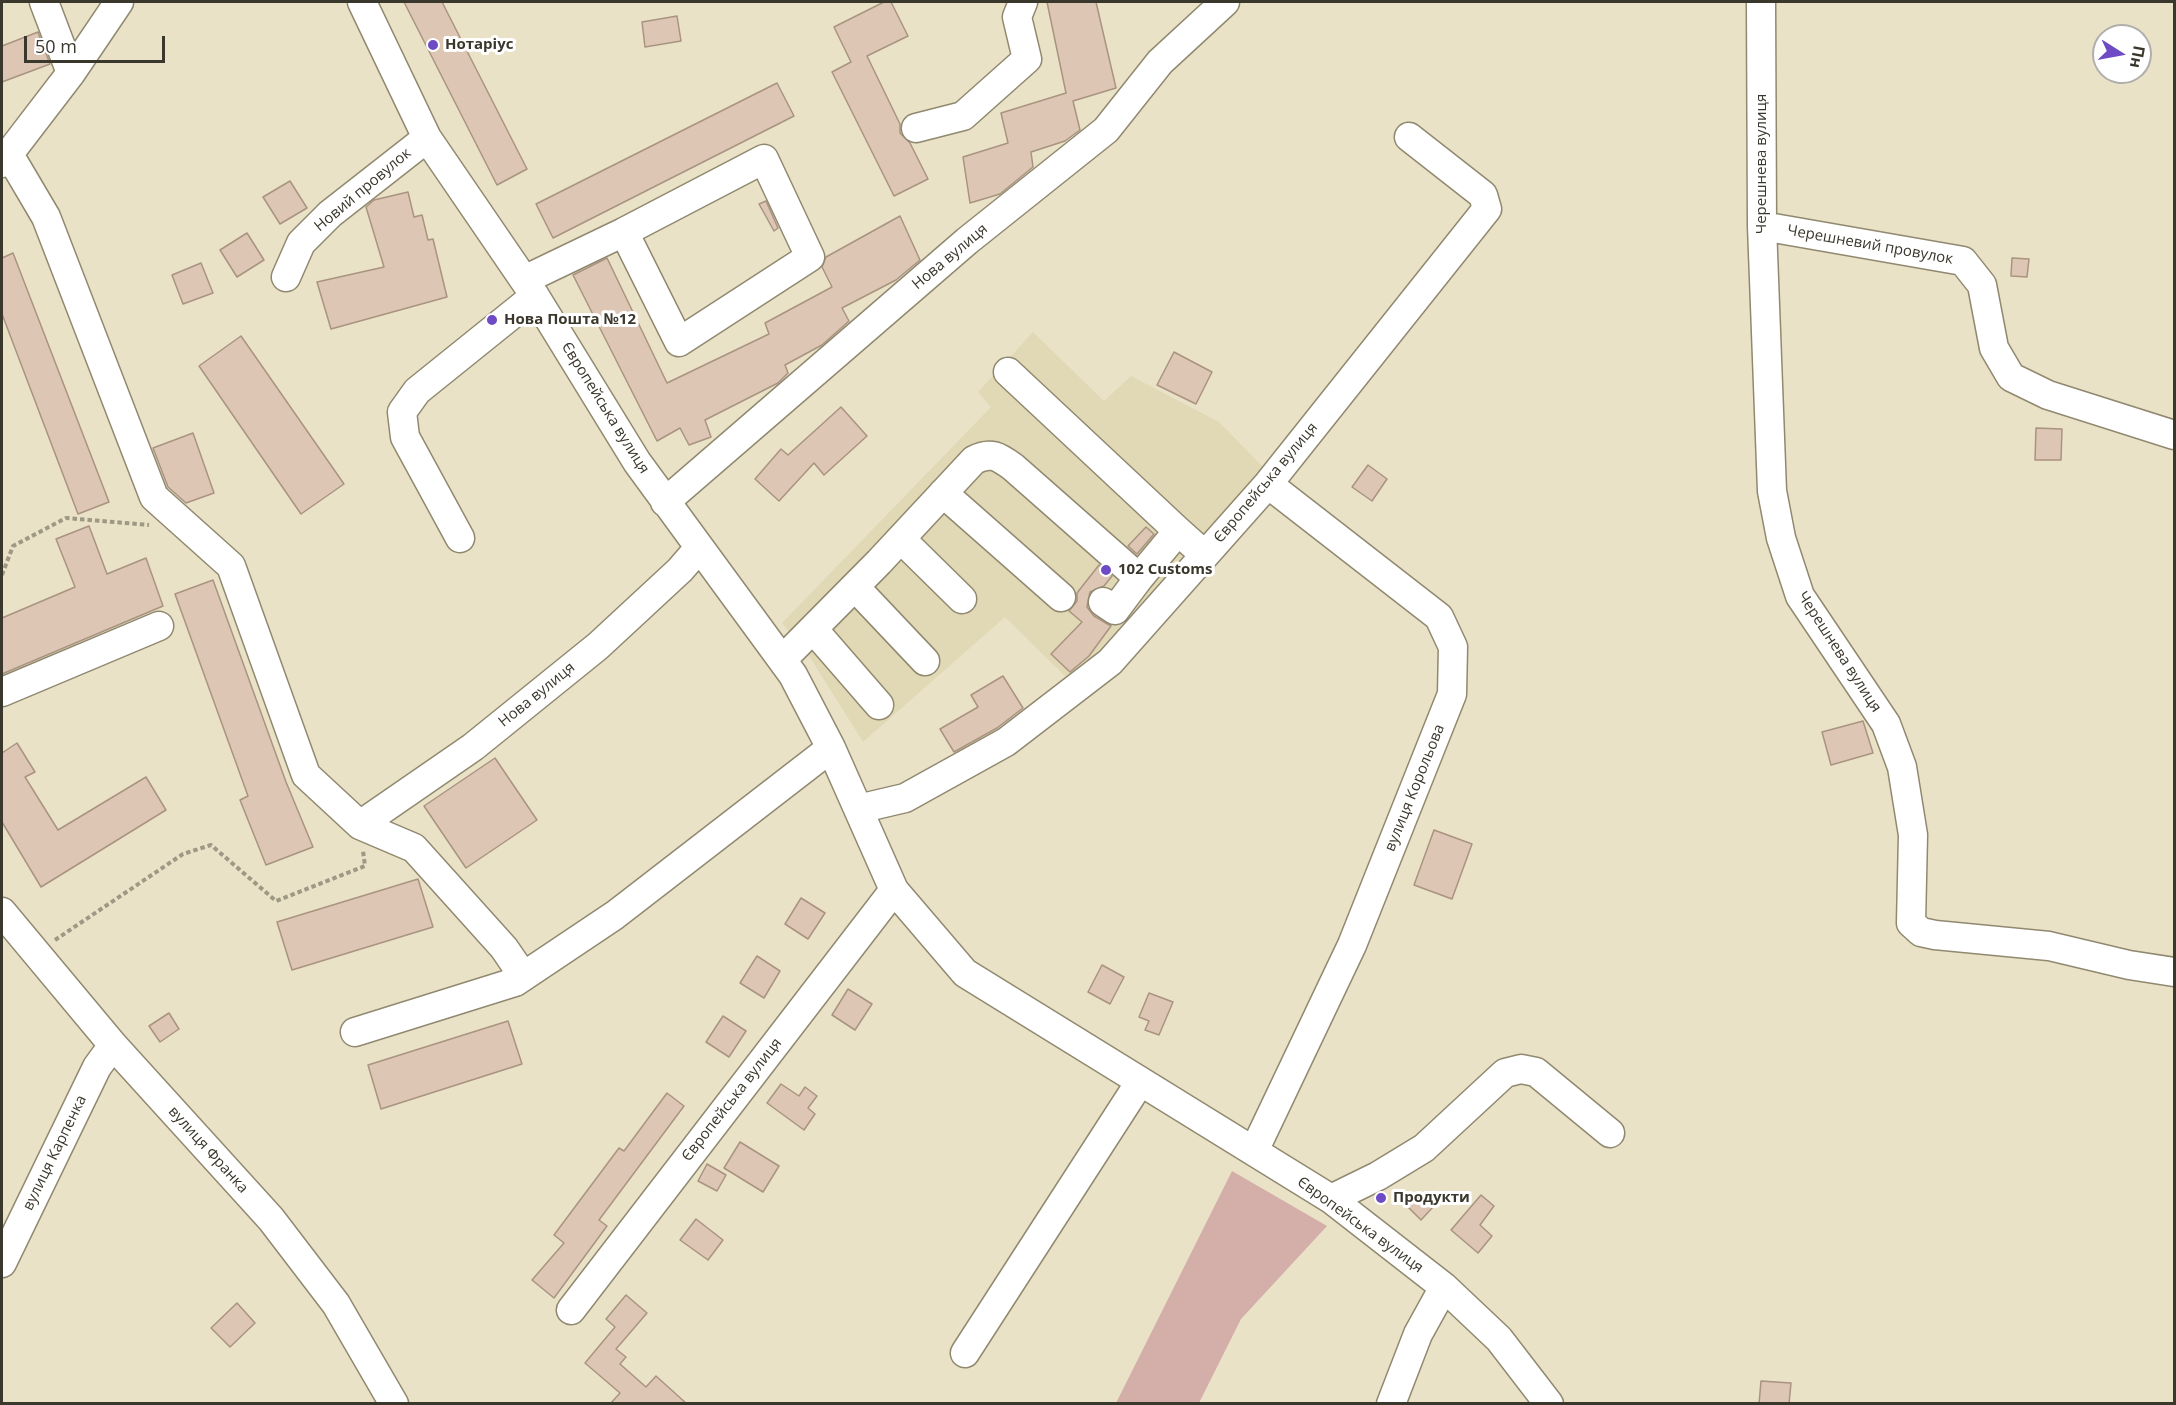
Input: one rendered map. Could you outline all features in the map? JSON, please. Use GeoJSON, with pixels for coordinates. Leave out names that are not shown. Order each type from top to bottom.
{"type":"FeatureCollection","features":[{"type":"Feature","properties":{"kind":"street"},"geometry":{"type":"LineString","coordinates":[[44,2],[71,73]]}},
{"type":"Feature","properties":{"kind":"street"},"geometry":{"type":"LineString","coordinates":[[119,2],[71,73],[6,159],[46,217],[154,497],[231,566],[306,775],[360,825],[414,848],[504,948],[517,967],[515,982]]}},
{"type":"Feature","properties":{"kind":"street","name":"Європейська вулиця"},"geometry":{"type":"LineString","coordinates":[[362,2],[427,138],[530,288],[637,462],[782,660],[831,748],[894,890],[966,973],[1330,1199],[1444,1287],[1499,1339],[1549,1404]]}},
{"type":"Feature","properties":{"kind":"street"},"geometry":{"type":"LineString","coordinates":[[916,128],[963,116],[1027,59],[1017,17],[1023,2]]}},
{"type":"Feature","properties":{"kind":"street","name":"Нова вулиця"},"geometry":{"type":"LineString","coordinates":[[665,502],[967,241],[1106,130],[1160,62],[1225,2]]}},
{"type":"Feature","properties":{"kind":"street","name":"Черешнева вулиця"},"geometry":{"type":"LineString","coordinates":[[1761,2],[1762,226],[1772,491],[1780,538],[1800,596],[1886,724],[1902,767],[1913,835],[1911,922],[1921,932],[1935,935],[2049,946],[2129,965],[2175,972]]}},
{"type":"Feature","properties":{"kind":"street","name":"Європейська вулиця"},"geometry":{"type":"LineString","coordinates":[[858,808],[905,798],[1006,742],[1110,662],[1269,484],[1487,209],[1484,195],[1409,137]]}},
{"type":"Feature","properties":{"kind":"street","name":"Новий провулок"},"geometry":{"type":"LineString","coordinates":[[286,277],[301,243],[330,214],[427,138]]}},
{"type":"Feature","properties":{"kind":"street"},"geometry":{"type":"LineString","coordinates":[[460,538],[405,437],[402,412],[417,391],[530,288],[624,232],[764,159],[810,257],[679,342],[624,232]]}},
{"type":"Feature","properties":{"kind":"street","name":"Черешневий провулок"},"geometry":{"type":"LineString","coordinates":[[1762,226],[1925,252],[1963,261],[1982,285],[1994,348],[2011,377],[2048,395],[2175,435]]}},
{"type":"Feature","properties":{"kind":"street"},"geometry":{"type":"LineString","coordinates":[[1008,372],[1188,540],[1139,578],[1115,610],[1103,602]]}},
{"type":"Feature","properties":{"kind":"street"},"geometry":{"type":"LineString","coordinates":[[782,660],[855,587],[974,460],[986,454],[998,456],[1139,578]]}},
{"type":"Feature","properties":{"kind":"street","name":"вулиця Корольова"},"geometry":{"type":"LineString","coordinates":[[1254,1151],[1352,945],[1452,694],[1453,647],[1439,617],[1269,484]]}},
{"type":"Feature","properties":{"kind":"street"},"geometry":{"type":"LineString","coordinates":[[943,493],[1061,597]]}},
{"type":"Feature","properties":{"kind":"street"},"geometry":{"type":"LineString","coordinates":[[901,539],[962,599]]}},
{"type":"Feature","properties":{"kind":"street","name":"Нова вулиця"},"geometry":{"type":"LineString","coordinates":[[360,825],[482,740],[597,646],[680,570],[699,548]]}},
{"type":"Feature","properties":{"kind":"street"},"geometry":{"type":"LineString","coordinates":[[855,587],[925,661]]}},
{"type":"Feature","properties":{"kind":"street"},"geometry":{"type":"LineString","coordinates":[[2,692],[159,626]]}},
{"type":"Feature","properties":{"kind":"street"},"geometry":{"type":"LineString","coordinates":[[813,629],[879,705]]}},
{"type":"Feature","properties":{"kind":"street"},"geometry":{"type":"LineString","coordinates":[[355,1032],[515,982],[615,915],[831,748]]}},
{"type":"Feature","properties":{"kind":"street","name":"Європейська вулиця"},"geometry":{"type":"LineString","coordinates":[[571,1310],[894,890]]}},
{"type":"Feature","properties":{"kind":"street","name":"вулиця Франка"},"geometry":{"type":"LineString","coordinates":[[2,912],[113,1045],[271,1219],[336,1304],[394,1404]]}},
{"type":"Feature","properties":{"kind":"street","name":"вулиця Карпенка"},"geometry":{"type":"LineString","coordinates":[[2,1263],[97,1067],[113,1045]]}},
{"type":"Feature","properties":{"kind":"street"},"geometry":{"type":"LineString","coordinates":[[1330,1199],[1378,1176],[1424,1148],[1504,1073],[1521,1069],[1536,1072],[1610,1133]]}},
{"type":"Feature","properties":{"kind":"street"},"geometry":{"type":"LineString","coordinates":[[965,1353],[1140,1082]]}},
{"type":"Feature","properties":{"kind":"street"},"geometry":{"type":"LineString","coordinates":[[1391,1404],[1418,1334],[1444,1287]]}},
{"type":"Feature","properties":{"kind":"path"},"geometry":{"type":"LineString","coordinates":[[2,575],[13,546],[66,518],[188,528]]}},
{"type":"Feature","properties":{"kind":"path"},"geometry":{"type":"LineString","coordinates":[[37,953],[183,854],[211,845],[276,901],[306,890],[366,866],[360,825]]}},
{"type":"Feature","properties":{"kind":"shaded area"},"geometry":{"type":"Polygon","coordinates":[[[1033,332],[1104,401],[1131,376],[1219,422],[1266,470],[1072,683],[1005,617],[863,742],[811,659],[782,623],[991,407],[978,392],[1033,332]]]}},
{"type":"Feature","properties":{"kind":"shaded area"},"geometry":{"type":"Polygon","coordinates":[[[1232,1171],[1327,1226],[1241,1319],[1199,1403],[1116,1403],[1232,1171]]]}},
{"type":"Feature","properties":{"kind":"building"},"geometry":{"type":"Polygon","coordinates":[[[404,2],[442,2],[527,169],[497,185],[404,2]]]}},
{"type":"Feature","properties":{"kind":"building"},"geometry":{"type":"Polygon","coordinates":[[[884,2],[891,2],[908,36],[867,56],[900,124],[900,133],[910,143],[928,179],[894,196],[832,72],[851,62],[834,27],[884,2]]]}},
{"type":"Feature","properties":{"kind":"building"},"geometry":{"type":"Polygon","coordinates":[[[1047,2],[1096,2],[1116,88],[1073,101],[1080,130],[1065,141],[1031,152],[1033,167],[1000,194],[970,203],[963,157],[1008,143],[1001,113],[1066,93],[1047,2]]]}},
{"type":"Feature","properties":{"kind":"building"},"geometry":{"type":"Polygon","coordinates":[[[677,16],[681,41],[645,47],[642,22],[677,16]]]}},
{"type":"Feature","properties":{"kind":"building"},"geometry":{"type":"Polygon","coordinates":[[[38,32],[50,64],[2,82],[2,46],[38,32]]]}},
{"type":"Feature","properties":{"kind":"building"},"geometry":{"type":"Polygon","coordinates":[[[777,83],[794,116],[553,238],[536,204],[777,83]]]}},
{"type":"Feature","properties":{"kind":"building"},"geometry":{"type":"Polygon","coordinates":[[[290,181],[307,208],[280,224],[263,197],[290,181]]]}},
{"type":"Feature","properties":{"kind":"building"},"geometry":{"type":"Polygon","coordinates":[[[408,192],[414,217],[422,215],[428,240],[433,239],[447,297],[331,329],[317,282],[384,267],[366,207],[374,200],[408,192]]]}},
{"type":"Feature","properties":{"kind":"building"},"geometry":{"type":"Polygon","coordinates":[[[766,201],[778,228],[774,231],[759,204],[766,201]]]}},
{"type":"Feature","properties":{"kind":"building"},"geometry":{"type":"Polygon","coordinates":[[[900,216],[920,260],[896,280],[842,308],[849,321],[822,345],[785,365],[788,373],[778,383],[705,420],[711,437],[689,445],[680,428],[657,441],[573,275],[607,258],[667,383],[769,334],[765,323],[832,287],[822,267],[826,257],[900,216]]]}},
{"type":"Feature","properties":{"kind":"building"},"geometry":{"type":"Polygon","coordinates":[[[247,233],[264,260],[237,277],[220,250],[247,233]]]}},
{"type":"Feature","properties":{"kind":"building"},"geometry":{"type":"Polygon","coordinates":[[[13,253],[109,502],[78,514],[2,314],[2,258],[13,253]]]}},
{"type":"Feature","properties":{"kind":"building"},"geometry":{"type":"Polygon","coordinates":[[[2012,258],[2029,259],[2027,277],[2011,276],[2012,258]]]}},
{"type":"Feature","properties":{"kind":"building"},"geometry":{"type":"Polygon","coordinates":[[[201,263],[213,293],[183,304],[172,275],[201,263]]]}},
{"type":"Feature","properties":{"kind":"building"},"geometry":{"type":"Polygon","coordinates":[[[241,336],[344,484],[301,514],[199,366],[241,336]]]}},
{"type":"Feature","properties":{"kind":"building"},"geometry":{"type":"Polygon","coordinates":[[[1174,352],[1212,372],[1196,404],[1157,385],[1174,352]]]}},
{"type":"Feature","properties":{"kind":"building"},"geometry":{"type":"Polygon","coordinates":[[[841,407],[867,436],[824,475],[814,463],[779,501],[755,479],[781,449],[788,455],[841,407]]]}},
{"type":"Feature","properties":{"kind":"building"},"geometry":{"type":"Polygon","coordinates":[[[2036,428],[2062,429],[2061,460],[2035,460],[2036,428]]]}},
{"type":"Feature","properties":{"kind":"building"},"geometry":{"type":"Polygon","coordinates":[[[193,433],[214,493],[186,503],[168,487],[153,448],[193,433]]]}},
{"type":"Feature","properties":{"kind":"building"},"geometry":{"type":"Polygon","coordinates":[[[1368,465],[1387,479],[1372,501],[1352,487],[1368,465]]]}},
{"type":"Feature","properties":{"kind":"building"},"geometry":{"type":"Polygon","coordinates":[[[89,526],[107,574],[146,558],[163,606],[2,674],[2,618],[75,587],[56,539],[89,526]]]}},
{"type":"Feature","properties":{"kind":"building"},"geometry":{"type":"Polygon","coordinates":[[[1146,527],[1154,534],[1137,554],[1128,546],[1146,527]]]}},
{"type":"Feature","properties":{"kind":"building"},"geometry":{"type":"Polygon","coordinates":[[[1099,565],[1112,576],[1104,586],[1090,592],[1087,607],[1094,616],[1111,626],[1089,656],[1070,672],[1051,654],[1082,622],[1069,611],[1077,601],[1077,593],[1099,565]]]}},
{"type":"Feature","properties":{"kind":"building"},"geometry":{"type":"Polygon","coordinates":[[[213,580],[286,782],[313,847],[266,865],[240,800],[248,796],[175,594],[213,580]]]}},
{"type":"Feature","properties":{"kind":"building"},"geometry":{"type":"Polygon","coordinates":[[[1003,676],[1023,708],[997,728],[954,752],[940,729],[978,707],[971,695],[1003,676]]]}},
{"type":"Feature","properties":{"kind":"building"},"geometry":{"type":"Polygon","coordinates":[[[1863,721],[1873,753],[1831,765],[1822,732],[1863,721]]]}},
{"type":"Feature","properties":{"kind":"building"},"geometry":{"type":"Polygon","coordinates":[[[17,743],[35,772],[25,777],[58,830],[146,777],[166,810],[41,887],[2,822],[2,753],[17,743]]]}},
{"type":"Feature","properties":{"kind":"building"},"geometry":{"type":"Polygon","coordinates":[[[495,758],[537,820],[466,868],[424,806],[495,758]]]}},
{"type":"Feature","properties":{"kind":"building"},"geometry":{"type":"Polygon","coordinates":[[[1434,830],[1472,844],[1452,899],[1414,885],[1434,830]]]}},
{"type":"Feature","properties":{"kind":"building"},"geometry":{"type":"Polygon","coordinates":[[[418,879],[433,927],[292,970],[277,922],[418,879]]]}},
{"type":"Feature","properties":{"kind":"building"},"geometry":{"type":"Polygon","coordinates":[[[801,898],[825,913],[808,939],[785,924],[801,898]]]}},
{"type":"Feature","properties":{"kind":"building"},"geometry":{"type":"Polygon","coordinates":[[[757,956],[780,971],[764,998],[740,983],[757,956]]]}},
{"type":"Feature","properties":{"kind":"building"},"geometry":{"type":"Polygon","coordinates":[[[1102,965],[1124,977],[1110,1004],[1088,992],[1102,965]]]}},
{"type":"Feature","properties":{"kind":"building"},"geometry":{"type":"Polygon","coordinates":[[[848,989],[872,1004],[855,1030],[832,1015],[848,989]]]}},
{"type":"Feature","properties":{"kind":"building"},"geometry":{"type":"Polygon","coordinates":[[[1149,993],[1173,1002],[1159,1035],[1145,1030],[1149,1021],[1139,1017],[1149,993]]]}},
{"type":"Feature","properties":{"kind":"building"},"geometry":{"type":"Polygon","coordinates":[[[169,1013],[179,1029],[160,1042],[149,1026],[169,1013]]]}},
{"type":"Feature","properties":{"kind":"building"},"geometry":{"type":"Polygon","coordinates":[[[723,1016],[746,1031],[729,1057],[706,1042],[723,1016]]]}},
{"type":"Feature","properties":{"kind":"building"},"geometry":{"type":"Polygon","coordinates":[[[508,1021],[522,1064],[381,1109],[368,1065],[508,1021]]]}},
{"type":"Feature","properties":{"kind":"building"},"geometry":{"type":"Polygon","coordinates":[[[781,1084],[799,1096],[805,1087],[817,1096],[808,1108],[815,1114],[804,1130],[767,1103],[781,1084]]]}},
{"type":"Feature","properties":{"kind":"building"},"geometry":{"type":"Polygon","coordinates":[[[667,1093],[684,1106],[599,1220],[607,1226],[554,1298],[532,1280],[564,1243],[554,1235],[619,1148],[624,1151],[667,1093]]]}},
{"type":"Feature","properties":{"kind":"building"},"geometry":{"type":"Polygon","coordinates":[[[740,1142],[779,1166],[763,1192],[724,1168],[740,1142]]]}},
{"type":"Feature","properties":{"kind":"building"},"geometry":{"type":"Polygon","coordinates":[[[707,1164],[726,1175],[717,1191],[698,1181],[707,1164]]]}},
{"type":"Feature","properties":{"kind":"building"},"geometry":{"type":"Polygon","coordinates":[[[1421,1194],[1433,1207],[1421,1220],[1408,1207],[1421,1194]]]}},
{"type":"Feature","properties":{"kind":"building"},"geometry":{"type":"Polygon","coordinates":[[[1481,1195],[1494,1206],[1480,1225],[1492,1236],[1478,1253],[1451,1230],[1481,1195]]]}},
{"type":"Feature","properties":{"kind":"building"},"geometry":{"type":"Polygon","coordinates":[[[696,1219],[723,1240],[708,1260],[680,1240],[696,1219]]]}},
{"type":"Feature","properties":{"kind":"building"},"geometry":{"type":"Polygon","coordinates":[[[626,1295],[647,1313],[616,1349],[626,1357],[620,1364],[646,1387],[656,1376],[687,1404],[610,1404],[620,1393],[585,1363],[615,1327],[606,1319],[626,1295]]]}},
{"type":"Feature","properties":{"kind":"building"},"geometry":{"type":"Polygon","coordinates":[[[237,1303],[255,1323],[230,1347],[211,1328],[237,1303]]]}},
{"type":"Feature","properties":{"kind":"building"},"geometry":{"type":"Polygon","coordinates":[[[1761,1381],[1791,1383],[1789,1404],[1759,1404],[1761,1381]]]}},
{"type":"Feature","properties":{"kind":"place","name":"Нотаріус"},"geometry":{"type":"Point","coordinates":[433,45]}},
{"type":"Feature","properties":{"kind":"place","name":"Нова Пошта №12"},"geometry":{"type":"Point","coordinates":[492,320]}},
{"type":"Feature","properties":{"kind":"place","name":"102 Customs"},"geometry":{"type":"Point","coordinates":[1106,570]}},
{"type":"Feature","properties":{"kind":"place","name":"Продукти"},"geometry":{"type":"Point","coordinates":[1381,1198]}}]}
